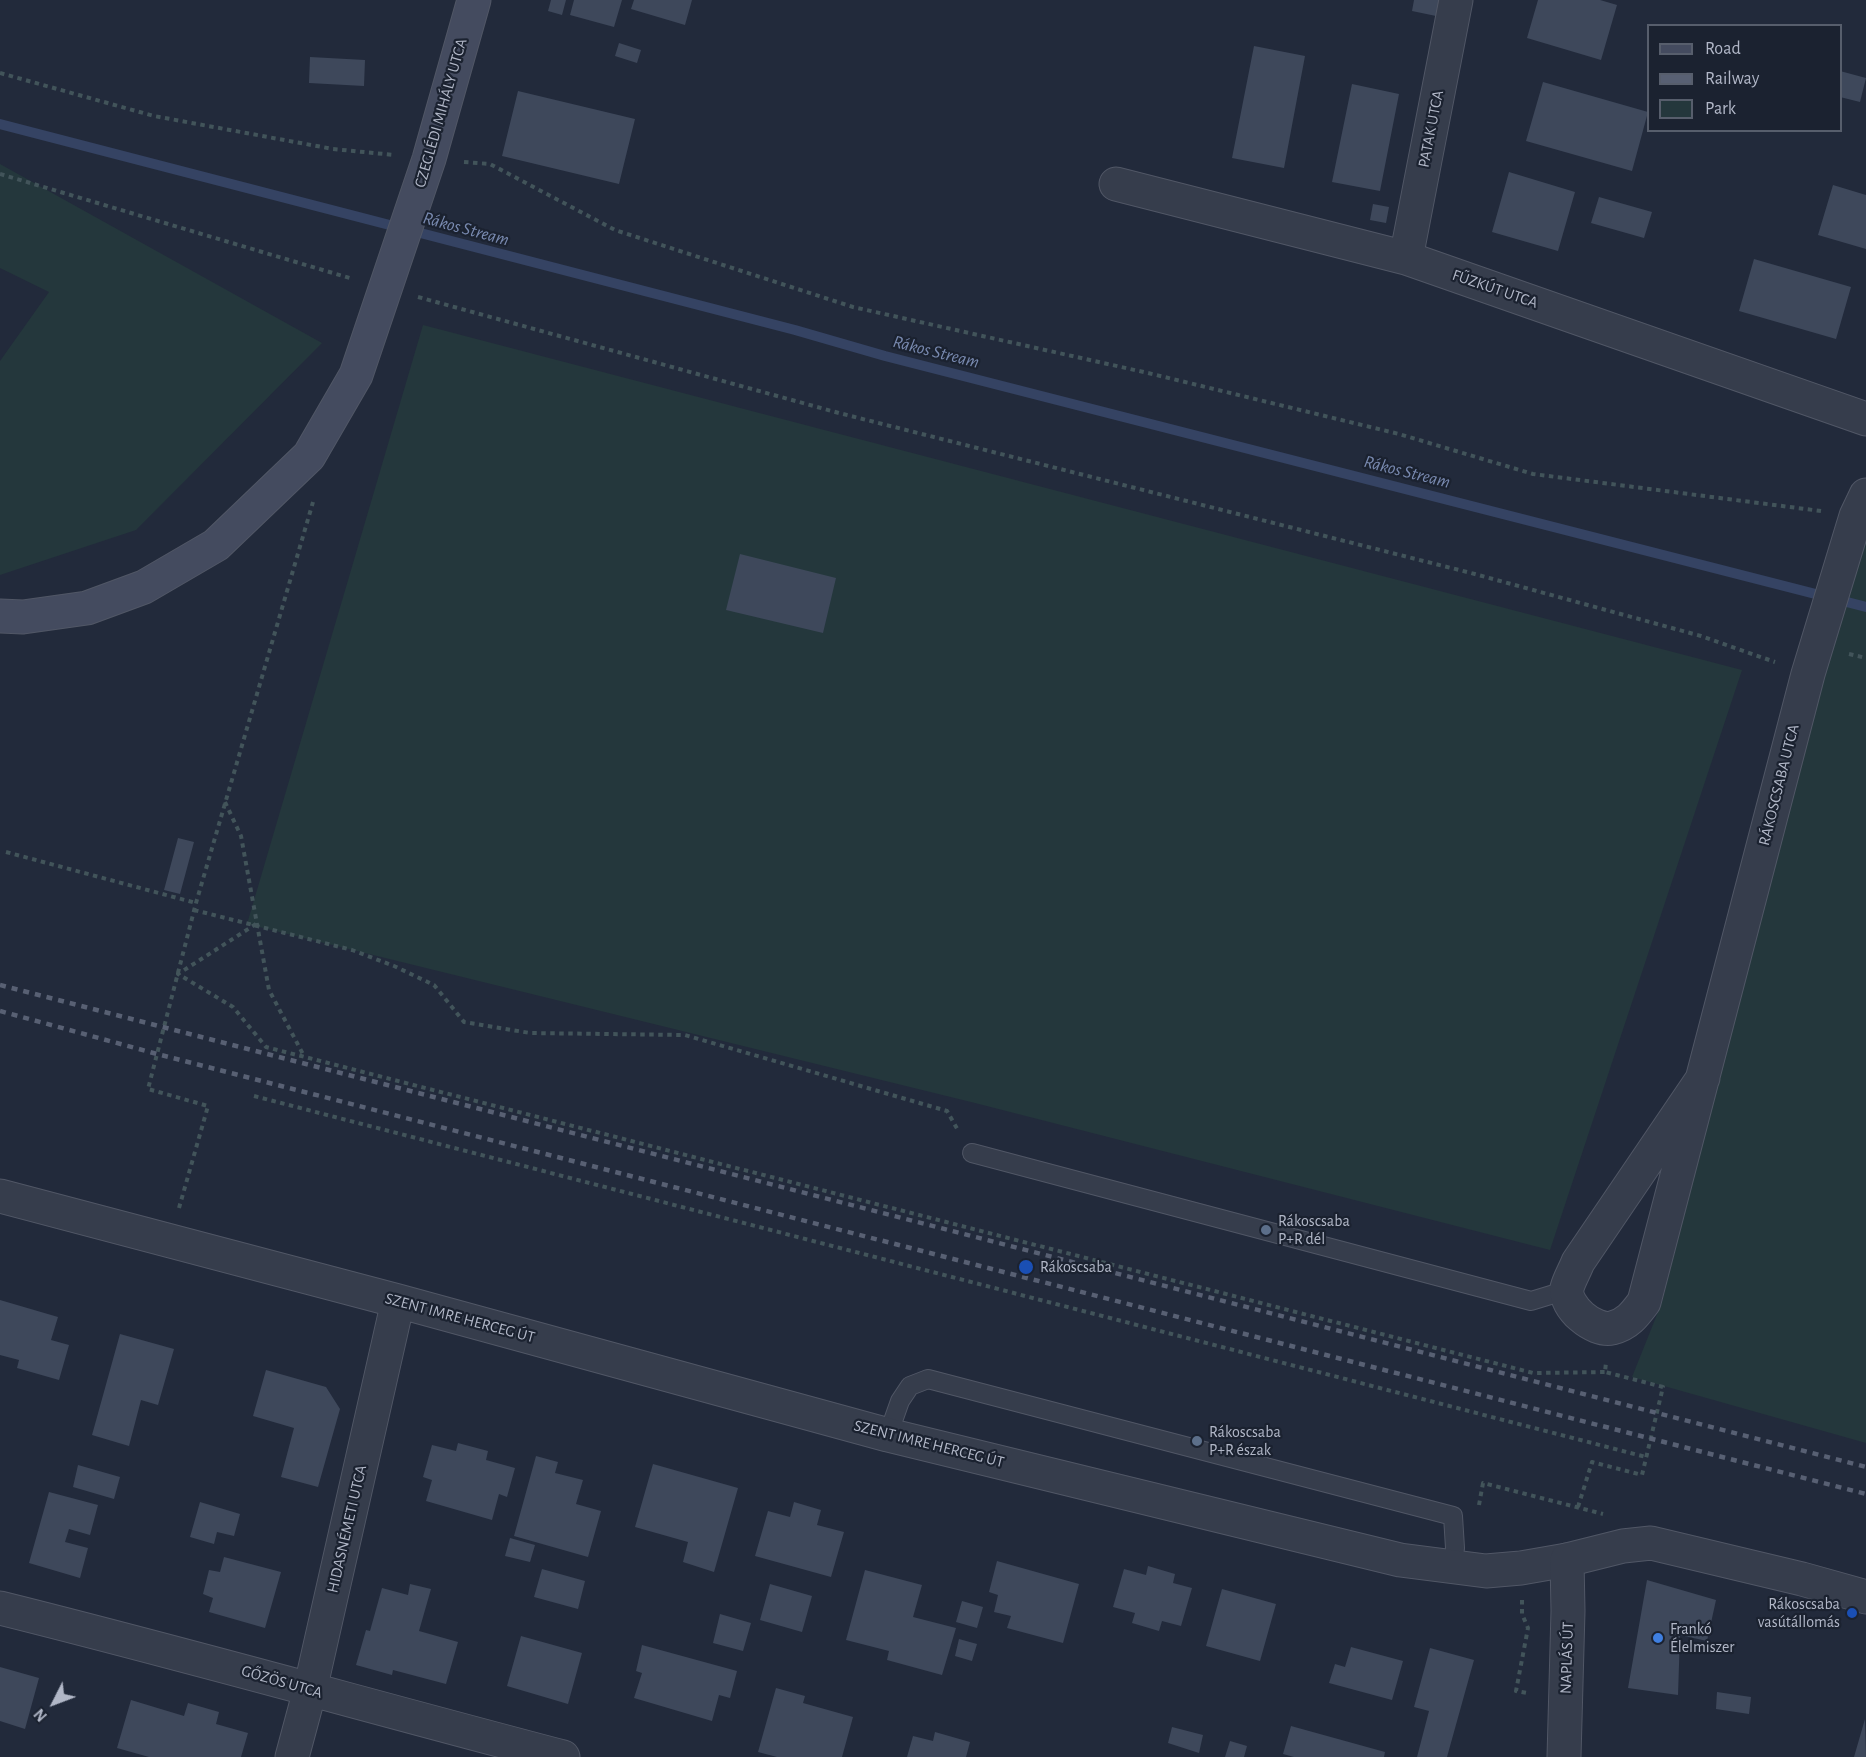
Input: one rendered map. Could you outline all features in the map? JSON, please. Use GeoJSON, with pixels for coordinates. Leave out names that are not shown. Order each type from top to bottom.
{"type":"FeatureCollection","features":[{"type":"Feature","properties":{"kind":"main road","name":"CZEGLÉDI MIHÁLY UTCA"},"geometry":{"type":"LineString","coordinates":[[0,616],[23,617],[87,608],[144,587],[216,545],[309,456],[356,375],[426,168],[474,0]]}},
{"type":"Feature","properties":{"kind":"street","name":"PATAK UTCA"},"geometry":{"type":"LineString","coordinates":[[1406,258],[1456,0]]}},
{"type":"Feature","properties":{"kind":"street","name":"FŰZKÚT UTCA"},"geometry":{"type":"LineString","coordinates":[[1116,184],[1406,258],[1866,419]]}},
{"type":"Feature","properties":{"kind":"street","name":"RÁKOSCSABA UTCA"},"geometry":{"type":"LineString","coordinates":[[1611,1329],[1631,1320],[1644,1302],[1812,661],[1857,519]]}},
{"type":"Feature","properties":{"kind":"street","name":"RÁKOSCSABA UTCA"},"geometry":{"type":"LineString","coordinates":[[1567,1290],[1578,1262],[1704,1078]]}},
{"type":"Feature","properties":{"kind":"street","name":"SZENT IMRE HERCEG ÚT"},"geometry":{"type":"LineString","coordinates":[[0,1196],[398,1301],[888,1435],[1400,1560],[1486,1571],[1521,1568],[1567,1560],[1623,1546],[1651,1543],[1802,1579],[1866,1598]]}},
{"type":"Feature","properties":{"kind":"street"},"geometry":{"type":"LineString","coordinates":[[1567,1290],[1570,1303],[1580,1314],[1601,1328],[1611,1329]]}},
{"type":"Feature","properties":{"kind":"street","name":"HIDASNÉMETI UTCA"},"geometry":{"type":"LineString","coordinates":[[292,1757],[310,1690],[398,1301]]}},
{"type":"Feature","properties":{"kind":"street","name":"NAPLÁS ÚT"},"geometry":{"type":"LineString","coordinates":[[1564,1757],[1567,1560]]}},
{"type":"Feature","properties":{"kind":"street","name":"GŐZÖS UTCA"},"geometry":{"type":"LineString","coordinates":[[0,1608],[187,1655],[564,1757]]}},
{"type":"Feature","properties":{"kind":"lane"},"geometry":{"type":"LineString","coordinates":[[972,1154],[1531,1301],[1567,1290]]}},
{"type":"Feature","properties":{"kind":"lane"},"geometry":{"type":"LineString","coordinates":[[888,1435],[900,1401],[910,1386],[928,1379],[1453,1516],[1455,1548],[1452,1568]]}},
{"type":"Feature","properties":{"kind":"path"},"geometry":{"type":"LineString","coordinates":[[0,73],[154,116],[426,168],[490,164],[615,230],[853,307],[1148,373],[1399,434],[1533,474],[1857,519]]}},
{"type":"Feature","properties":{"kind":"path"},"geometry":{"type":"LineString","coordinates":[[0,174],[850,416],[1471,573],[1701,636],[1812,661]]}},
{"type":"Feature","properties":{"kind":"path"},"geometry":{"type":"LineString","coordinates":[[170,1240],[208,1106],[148,1089],[198,893],[310,515],[316,487],[309,456]]}},
{"type":"Feature","properties":{"kind":"path"},"geometry":{"type":"LineString","coordinates":[[225,802],[241,836],[268,990],[304,1056]]}},
{"type":"Feature","properties":{"kind":"path"},"geometry":{"type":"LineString","coordinates":[[6,852],[196,903]]}},
{"type":"Feature","properties":{"kind":"path"},"geometry":{"type":"LineString","coordinates":[[194,910],[352,950],[394,966],[435,985],[464,1022],[530,1033],[685,1035],[947,1112],[972,1154]]}},
{"type":"Feature","properties":{"kind":"path"},"geometry":{"type":"LineString","coordinates":[[178,974],[256,924]]}},
{"type":"Feature","properties":{"kind":"path"},"geometry":{"type":"LineString","coordinates":[[178,974],[233,1007],[266,1047],[1533,1373],[1605,1372],[1663,1387],[1642,1474],[1592,1462],[1578,1507]]}},
{"type":"Feature","properties":{"kind":"path"},"geometry":{"type":"LineString","coordinates":[[254,1096],[1646,1456]]}},
{"type":"Feature","properties":{"kind":"path"},"geometry":{"type":"LineString","coordinates":[[1605,1372],[1611,1329]]}},
{"type":"Feature","properties":{"kind":"path"},"geometry":{"type":"LineString","coordinates":[[1477,1515],[1483,1483],[1608,1515]]}},
{"type":"Feature","properties":{"kind":"path"},"geometry":{"type":"LineString","coordinates":[[1522,1614],[1528,1628],[1516,1691],[1527,1693]]}},
{"type":"Feature","properties":{"kind":"green space"},"geometry":{"type":"Polygon","coordinates":[[[0,164],[322,343],[136,530],[0,575],[0,361],[49,292],[0,268],[0,164]]]}},
{"type":"Feature","properties":{"kind":"green space"},"geometry":{"type":"Polygon","coordinates":[[[423,325],[1742,670],[1550,1250],[975,1103],[247,924],[423,325]]]}},
{"type":"Feature","properties":{"kind":"green space"},"geometry":{"type":"Polygon","coordinates":[[[1866,538],[1866,1443],[1632,1377],[1662,1302],[1823,657],[1866,538]]]}},
{"type":"Feature","properties":{"kind":"building"},"geometry":{"type":"Polygon","coordinates":[[[551,0],[566,0],[562,15],[548,11],[551,0]]]}},
{"type":"Feature","properties":{"kind":"building"},"geometry":{"type":"Polygon","coordinates":[[[574,0],[622,0],[614,27],[570,15],[574,0]]]}},
{"type":"Feature","properties":{"kind":"building"},"geometry":{"type":"Polygon","coordinates":[[[634,0],[692,0],[685,25],[631,9],[634,0]]]}},
{"type":"Feature","properties":{"kind":"building"},"geometry":{"type":"Polygon","coordinates":[[[1414,0],[1440,0],[1436,16],[1412,11],[1414,0]]]}},
{"type":"Feature","properties":{"kind":"building"},"geometry":{"type":"Polygon","coordinates":[[[1538,0],[1600,0],[1617,5],[1601,60],[1527,38],[1538,0]]]}},
{"type":"Feature","properties":{"kind":"building"},"geometry":{"type":"Polygon","coordinates":[[[619,43],[641,50],[637,63],[615,56],[619,43]]]}},
{"type":"Feature","properties":{"kind":"building"},"geometry":{"type":"Polygon","coordinates":[[[1254,46],[1305,56],[1284,168],[1232,158],[1254,46]]]}},
{"type":"Feature","properties":{"kind":"building"},"geometry":{"type":"Polygon","coordinates":[[[310,57],[365,60],[364,86],[309,83],[310,57]]]}},
{"type":"Feature","properties":{"kind":"building"},"geometry":{"type":"Polygon","coordinates":[[[1842,72],[1866,78],[1860,102],[1842,98],[1842,72]]]}},
{"type":"Feature","properties":{"kind":"building"},"geometry":{"type":"Polygon","coordinates":[[[1543,82],[1647,112],[1632,171],[1526,141],[1543,82]]]}},
{"type":"Feature","properties":{"kind":"building"},"geometry":{"type":"Polygon","coordinates":[[[1352,84],[1399,94],[1380,191],[1332,182],[1352,84]]]}},
{"type":"Feature","properties":{"kind":"building"},"geometry":{"type":"Polygon","coordinates":[[[518,91],[635,119],[619,184],[502,156],[518,91]]]}},
{"type":"Feature","properties":{"kind":"building"},"geometry":{"type":"Polygon","coordinates":[[[1509,172],[1575,192],[1558,251],[1492,232],[1509,172]]]}},
{"type":"Feature","properties":{"kind":"building"},"geometry":{"type":"Polygon","coordinates":[[[1833,185],[1866,195],[1866,249],[1818,235],[1833,185]]]}},
{"type":"Feature","properties":{"kind":"building"},"geometry":{"type":"Polygon","coordinates":[[[1599,197],[1652,212],[1644,238],[1591,223],[1599,197]]]}},
{"type":"Feature","properties":{"kind":"building"},"geometry":{"type":"Polygon","coordinates":[[[1373,204],[1389,207],[1386,223],[1370,220],[1373,204]]]}},
{"type":"Feature","properties":{"kind":"building"},"geometry":{"type":"Polygon","coordinates":[[[1754,259],[1851,287],[1836,339],[1739,311],[1754,259]]]}},
{"type":"Feature","properties":{"kind":"building"},"geometry":{"type":"Polygon","coordinates":[[[740,554],[836,578],[823,633],[726,610],[740,554]]]}},
{"type":"Feature","properties":{"kind":"building"},"geometry":{"type":"Polygon","coordinates":[[[178,838],[194,842],[180,894],[164,890],[178,838]]]}},
{"type":"Feature","properties":{"kind":"building"},"geometry":{"type":"Polygon","coordinates":[[[0,1300],[58,1317],[51,1340],[69,1345],[59,1380],[17,1368],[19,1360],[0,1355],[0,1300]]]}},
{"type":"Feature","properties":{"kind":"building"},"geometry":{"type":"Polygon","coordinates":[[[120,1334],[174,1349],[158,1405],[141,1400],[129,1446],[92,1435],[120,1334]]]}},
{"type":"Feature","properties":{"kind":"building"},"geometry":{"type":"Polygon","coordinates":[[[266,1370],[326,1387],[340,1409],[318,1487],[281,1477],[294,1428],[253,1416],[266,1370]]]}},
{"type":"Feature","properties":{"kind":"building"},"geometry":{"type":"Polygon","coordinates":[[[458,1443],[488,1451],[486,1460],[515,1468],[507,1497],[499,1494],[492,1520],[426,1501],[432,1480],[423,1477],[432,1445],[456,1451],[458,1443]]]}},
{"type":"Feature","properties":{"kind":"building"},"geometry":{"type":"Polygon","coordinates":[[[536,1456],[558,1462],[555,1473],[583,1480],[576,1504],[601,1511],[588,1557],[514,1536],[536,1456]]]}},
{"type":"Feature","properties":{"kind":"building"},"geometry":{"type":"Polygon","coordinates":[[[653,1464],[738,1488],[714,1572],[683,1562],[688,1542],[635,1527],[653,1464]]]}},
{"type":"Feature","properties":{"kind":"building"},"geometry":{"type":"Polygon","coordinates":[[[78,1465],[120,1477],[114,1499],[73,1487],[78,1465]]]}},
{"type":"Feature","properties":{"kind":"building"},"geometry":{"type":"Polygon","coordinates":[[[49,1492],[98,1505],[90,1535],[69,1529],[65,1542],[88,1548],[80,1578],[29,1563],[49,1492]]]}},
{"type":"Feature","properties":{"kind":"building"},"geometry":{"type":"Polygon","coordinates":[[[200,1502],[240,1514],[234,1536],[217,1532],[214,1544],[190,1537],[200,1502]]]}},
{"type":"Feature","properties":{"kind":"building"},"geometry":{"type":"Polygon","coordinates":[[[794,1502],[821,1510],[817,1525],[844,1532],[831,1577],[755,1556],[768,1511],[790,1517],[794,1502]]]}},
{"type":"Feature","properties":{"kind":"building"},"geometry":{"type":"Polygon","coordinates":[[[510,1538],[535,1545],[530,1562],[505,1556],[510,1538]]]}},
{"type":"Feature","properties":{"kind":"building"},"geometry":{"type":"Polygon","coordinates":[[[224,1557],[281,1572],[265,1628],[209,1612],[213,1598],[203,1594],[209,1570],[220,1572],[224,1557]]]}},
{"type":"Feature","properties":{"kind":"building"},"geometry":{"type":"Polygon","coordinates":[[[997,1561],[1079,1584],[1063,1643],[1007,1628],[1011,1616],[994,1612],[998,1595],[989,1592],[997,1561]]]}},
{"type":"Feature","properties":{"kind":"building"},"geometry":{"type":"Polygon","coordinates":[[[1148,1566],[1175,1574],[1173,1583],[1192,1588],[1181,1626],[1162,1621],[1159,1631],[1132,1623],[1135,1613],[1113,1607],[1124,1569],[1146,1575],[1148,1566]]]}},
{"type":"Feature","properties":{"kind":"building"},"geometry":{"type":"Polygon","coordinates":[[[542,1569],[585,1581],[578,1609],[534,1597],[542,1569]]]}},
{"type":"Feature","properties":{"kind":"building"},"geometry":{"type":"Polygon","coordinates":[[[865,1570],[922,1585],[913,1617],[956,1628],[942,1675],[887,1660],[889,1651],[846,1640],[865,1570]]]}},
{"type":"Feature","properties":{"kind":"building","name":"Frankó Élelmiszer"},"geometry":{"type":"Polygon","coordinates":[[[1647,1580],[1716,1600],[1707,1641],[1680,1635],[1678,1695],[1628,1688],[1647,1580]]]}},
{"type":"Feature","properties":{"kind":"building"},"geometry":{"type":"Polygon","coordinates":[[[410,1584],[431,1589],[419,1631],[458,1642],[446,1684],[393,1670],[392,1675],[356,1665],[366,1630],[370,1631],[382,1588],[408,1595],[410,1584]]]}},
{"type":"Feature","properties":{"kind":"building"},"geometry":{"type":"Polygon","coordinates":[[[770,1584],[812,1596],[802,1632],[760,1620],[770,1584]]]}},
{"type":"Feature","properties":{"kind":"building"},"geometry":{"type":"Polygon","coordinates":[[[1222,1589],[1276,1604],[1260,1661],[1206,1646],[1222,1589]]]}},
{"type":"Feature","properties":{"kind":"building"},"geometry":{"type":"Polygon","coordinates":[[[962,1601],[983,1607],[977,1628],[956,1622],[962,1601]]]}},
{"type":"Feature","properties":{"kind":"building"},"geometry":{"type":"Polygon","coordinates":[[[720,1614],[751,1623],[743,1651],[713,1643],[720,1614]]]}},
{"type":"Feature","properties":{"kind":"building"},"geometry":{"type":"Polygon","coordinates":[[[521,1636],[582,1653],[568,1704],[507,1686],[521,1636]]]}},
{"type":"Feature","properties":{"kind":"building"},"geometry":{"type":"Polygon","coordinates":[[[959,1639],[977,1644],[972,1661],[955,1656],[959,1639]]]}},
{"type":"Feature","properties":{"kind":"building"},"geometry":{"type":"Polygon","coordinates":[[[642,1645],[737,1671],[730,1698],[719,1695],[712,1721],[634,1698],[642,1673],[636,1671],[642,1645]]]}},
{"type":"Feature","properties":{"kind":"building"},"geometry":{"type":"Polygon","coordinates":[[[1351,1647],[1403,1661],[1392,1700],[1329,1683],[1335,1664],[1345,1667],[1351,1647]]]}},
{"type":"Feature","properties":{"kind":"building"},"geometry":{"type":"Polygon","coordinates":[[[1430,1648],[1474,1660],[1447,1757],[1417,1757],[1429,1711],[1414,1707],[1430,1648]]]}},
{"type":"Feature","properties":{"kind":"building"},"geometry":{"type":"Polygon","coordinates":[[[0,1667],[39,1678],[25,1729],[0,1721],[0,1667]]]}},
{"type":"Feature","properties":{"kind":"building"},"geometry":{"type":"Polygon","coordinates":[[[776,1688],[805,1696],[803,1703],[853,1717],[842,1757],[777,1757],[758,1752],[776,1688]]]}},
{"type":"Feature","properties":{"kind":"building"},"geometry":{"type":"Polygon","coordinates":[[[1717,1692],[1751,1697],[1749,1714],[1716,1709],[1717,1692]]]}},
{"type":"Feature","properties":{"kind":"building"},"geometry":{"type":"Polygon","coordinates":[[[131,1700],[184,1716],[188,1703],[219,1712],[216,1724],[248,1733],[241,1757],[149,1757],[117,1748],[131,1700]]]}},
{"type":"Feature","properties":{"kind":"building"},"geometry":{"type":"Polygon","coordinates":[[[1865,1719],[1866,1757],[1854,1757],[1865,1719]]]}},
{"type":"Feature","properties":{"kind":"building"},"geometry":{"type":"Polygon","coordinates":[[[1291,1726],[1385,1752],[1384,1757],[1294,1757],[1283,1754],[1291,1726]]]}},
{"type":"Feature","properties":{"kind":"building"},"geometry":{"type":"Polygon","coordinates":[[[1172,1727],[1203,1735],[1199,1753],[1168,1743],[1172,1727]]]}},
{"type":"Feature","properties":{"kind":"building"},"geometry":{"type":"Polygon","coordinates":[[[935,1732],[970,1742],[966,1757],[907,1757],[913,1736],[933,1741],[935,1732]]]}},
{"type":"Feature","properties":{"kind":"building"},"geometry":{"type":"Polygon","coordinates":[[[1230,1741],[1247,1746],[1244,1757],[1225,1757],[1230,1741]]]}},
{"type":"Feature","properties":{"kind":"waterway","name":"Rákos Stream"},"geometry":{"type":"LineString","coordinates":[[0,124],[795,330],[885,356],[1866,607]]}},
{"type":"Feature","properties":{"kind":"railway"},"geometry":{"type":"LineString","coordinates":[[0,985],[1866,1467]]}},
{"type":"Feature","properties":{"kind":"railway"},"geometry":{"type":"LineString","coordinates":[[0,1011],[157,1054],[1866,1494]]}},
{"type":"Feature","properties":{"kind":"place","name":"Rákoscsaba P+R dél"},"geometry":{"type":"Point","coordinates":[1266,1230]}},
{"type":"Feature","properties":{"kind":"place","name":"Rákoscsaba"},"geometry":{"type":"Point","coordinates":[1026,1267]}},
{"type":"Feature","properties":{"kind":"place","name":"Rákoscsaba P+R észak"},"geometry":{"type":"Point","coordinates":[1197,1441]}},
{"type":"Feature","properties":{"kind":"place","name":"Rákoscsaba vasútállomás"},"geometry":{"type":"Point","coordinates":[1852,1613]}},
{"type":"Feature","properties":{"kind":"place","name":"Frankó Élelmiszer"},"geometry":{"type":"Point","coordinates":[1658,1638]}}]}
